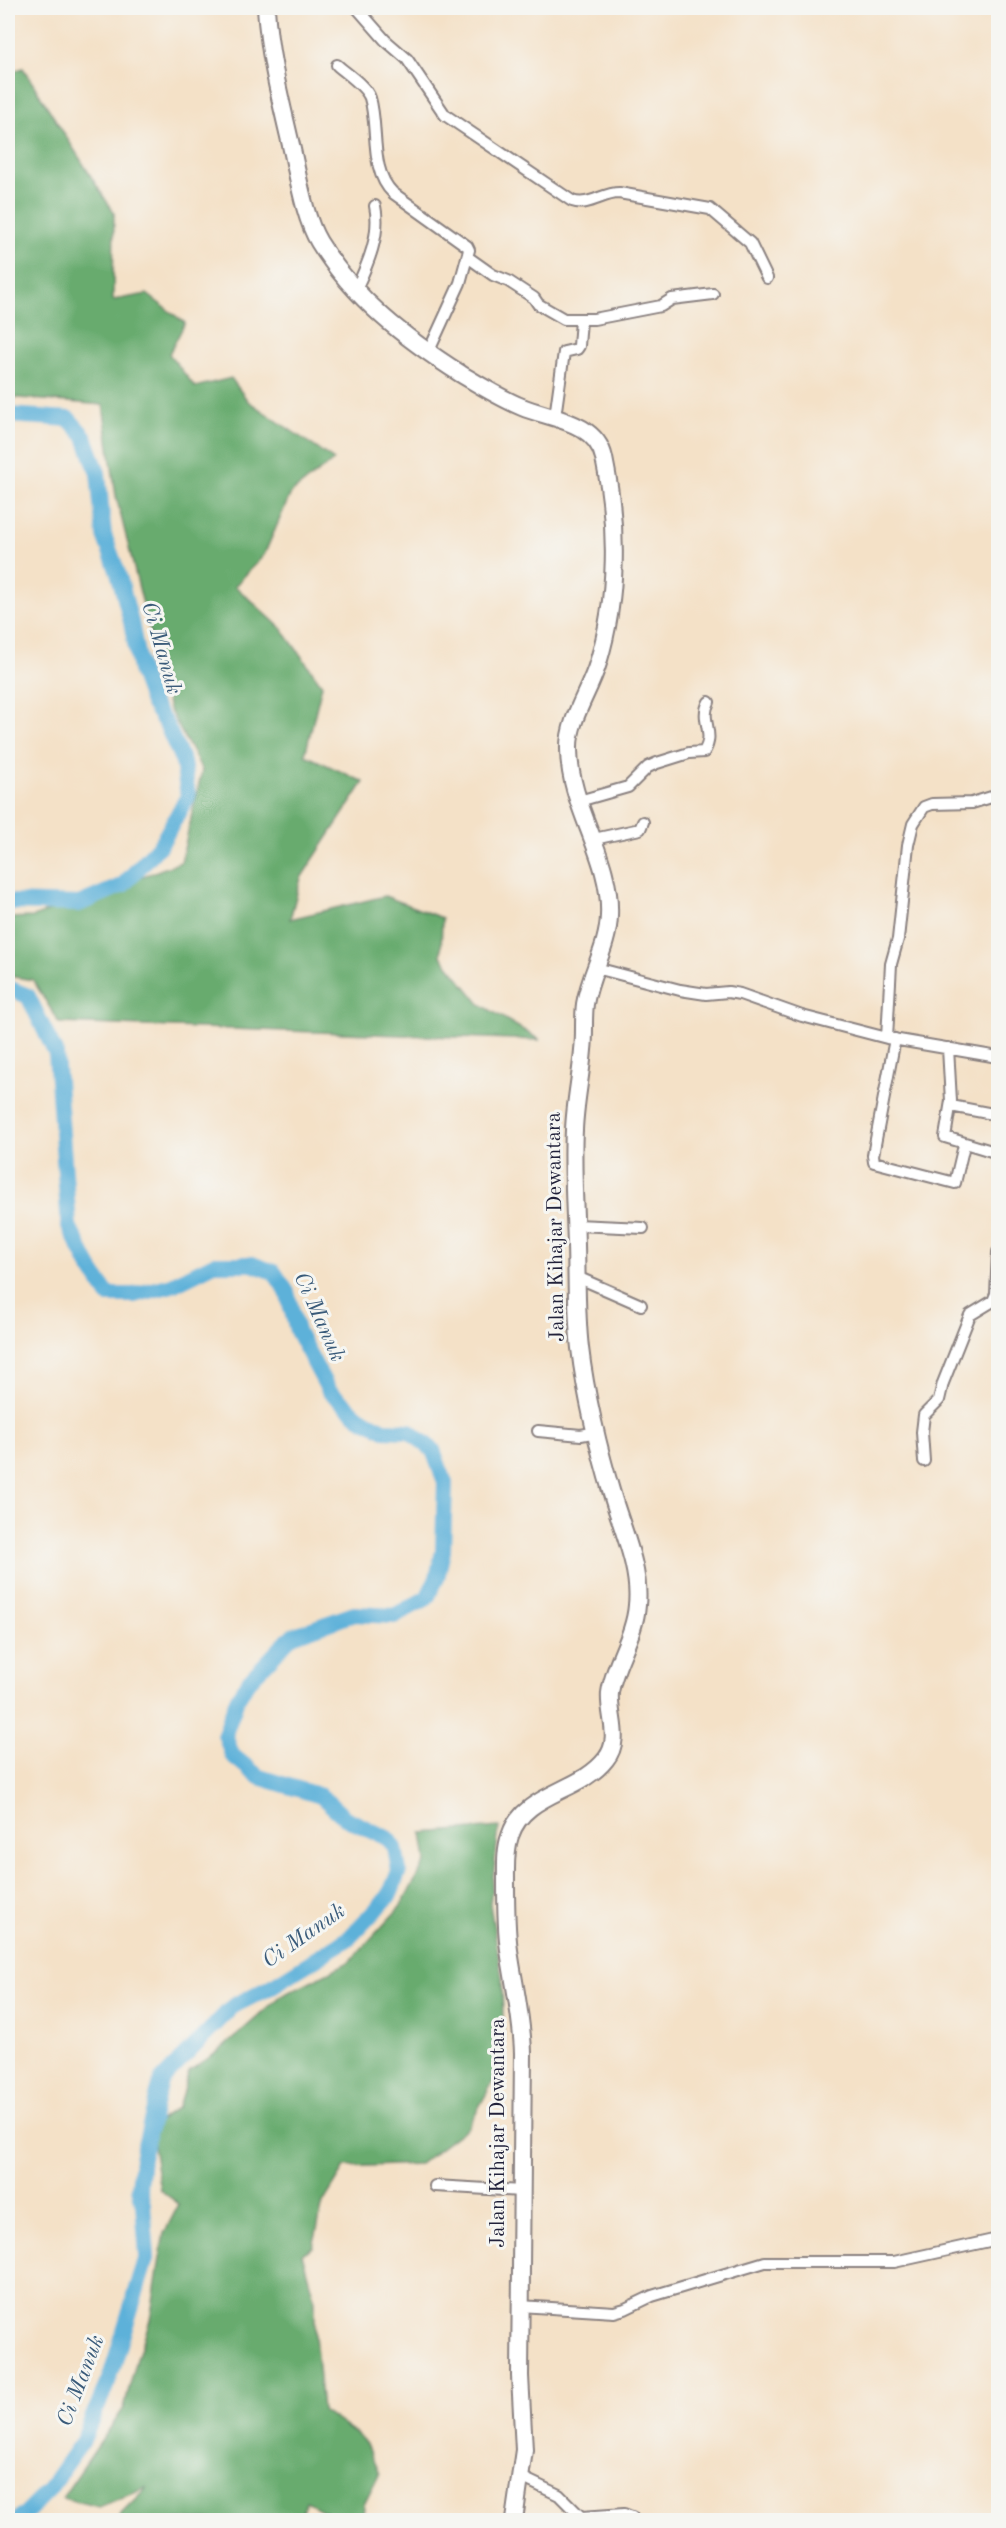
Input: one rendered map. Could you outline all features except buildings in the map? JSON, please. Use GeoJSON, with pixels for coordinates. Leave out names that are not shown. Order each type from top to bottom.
{"type":"FeatureCollection","features":[{"type":"Feature","properties":{"kind":"main road","name":"Jalan Kihajar Dewantara"},"geometry":{"type":"LineString","coordinates":[[266,8],[268,42],[274,73],[314,232],[338,268],[356,289],[389,323],[428,353],[486,390],[514,404],[555,417],[587,431],[601,446],[614,533],[612,591],[603,646],[590,687],[572,728],[569,742],[570,762],[579,801],[608,883],[610,911],[606,941],[591,978],[586,1001],[584,1044],[574,1128],[577,1277],[581,1356],[610,1490],[636,1577],[637,1610],[610,1695],[615,1737],[611,1754],[598,1768],[531,1806],[518,1819],[508,1840],[506,1889],[509,1948],[520,2002],[523,2032],[520,2376],[524,2450],[514,2520]]}},
{"type":"Feature","properties":{"kind":"street"},"geometry":{"type":"LineString","coordinates":[[357,8],[385,40],[407,59],[445,115],[545,183],[576,203],[585,203],[610,193],[619,193],[710,209],[750,243],[768,278]]}},
{"type":"Feature","properties":{"kind":"street"},"geometry":{"type":"LineString","coordinates":[[338,65],[370,98],[378,157],[386,185],[393,193],[467,246],[469,258],[428,353]]}},
{"type":"Feature","properties":{"kind":"street"},"geometry":{"type":"LineString","coordinates":[[356,289],[370,256],[377,225],[375,206]]}},
{"type":"Feature","properties":{"kind":"street"},"geometry":{"type":"LineString","coordinates":[[469,258],[494,275],[508,281],[559,317],[581,320],[661,306],[672,299],[713,294]]}},
{"type":"Feature","properties":{"kind":"street"},"geometry":{"type":"LineString","coordinates":[[555,417],[564,351],[577,349],[579,346],[581,320]]}},
{"type":"Feature","properties":{"kind":"street"},"geometry":{"type":"LineString","coordinates":[[579,801],[628,787],[648,767],[657,763],[689,753],[704,752],[710,735],[705,714],[709,702]]}},
{"type":"Feature","properties":{"kind":"street"},"geometry":{"type":"LineString","coordinates":[[964,1144],[955,1183],[873,1161],[891,1039],[891,964],[898,939],[908,845],[913,824],[924,807],[932,804],[972,802],[999,795]]}},
{"type":"Feature","properties":{"kind":"street"},"geometry":{"type":"LineString","coordinates":[[594,839],[640,829],[643,822]]}},
{"type":"Feature","properties":{"kind":"street"},"geometry":{"type":"LineString","coordinates":[[596,968],[680,990],[706,994],[728,992],[740,994],[802,1016],[891,1039],[999,1057]]}},
{"type":"Feature","properties":{"kind":"street"},"geometry":{"type":"LineString","coordinates":[[948,1048],[951,1106],[945,1137],[999,1153]]}},
{"type":"Feature","properties":{"kind":"street"},"geometry":{"type":"LineString","coordinates":[[951,1106],[999,1115]]}},
{"type":"Feature","properties":{"kind":"street"},"geometry":{"type":"LineString","coordinates":[[576,1225],[643,1228]]}},
{"type":"Feature","properties":{"kind":"street"},"geometry":{"type":"LineString","coordinates":[[924,1461],[922,1432],[924,1415],[939,1400],[943,1383],[970,1315],[993,1301],[996,1294],[999,1252]]}},
{"type":"Feature","properties":{"kind":"street"},"geometry":{"type":"LineString","coordinates":[[577,1277],[641,1305]]}},
{"type":"Feature","properties":{"kind":"street"},"geometry":{"type":"LineString","coordinates":[[538,1431],[581,1435],[597,1432]]}},
{"type":"Feature","properties":{"kind":"street"},"geometry":{"type":"LineString","coordinates":[[435,2186],[521,2191]]}},
{"type":"Feature","properties":{"kind":"street"},"geometry":{"type":"LineString","coordinates":[[520,2306],[614,2312],[652,2296],[765,2262],[894,2262],[999,2239]]}},
{"type":"Feature","properties":{"kind":"street"},"geometry":{"type":"LineString","coordinates":[[521,2477],[559,2495],[583,2519],[624,2514],[632,2517],[632,2520]]}},
{"type":"Feature","properties":{"kind":"green space"},"geometry":{"type":"Polygon","coordinates":[[[23,68],[114,213],[113,300],[147,294],[185,323],[169,354],[195,387],[231,378],[248,401],[334,460],[291,493],[264,555],[235,586],[282,629],[322,685],[305,755],[364,782],[301,878],[290,919],[385,896],[442,918],[441,956],[480,1004],[540,1040],[59,1023],[33,980],[8,976],[8,918],[33,917],[181,862],[202,770],[169,709],[116,496],[103,405],[8,397],[8,73],[23,68]]]}},
{"type":"Feature","properties":{"kind":"green space"},"geometry":{"type":"Polygon","coordinates":[[[499,1827],[490,1904],[502,1977],[504,2062],[468,2127],[419,2164],[345,2167],[323,2203],[313,2247],[302,2254],[315,2301],[315,2335],[322,2410],[364,2440],[379,2474],[364,2504],[363,2520],[339,2520],[306,2501],[299,2520],[115,2520],[148,2487],[99,2507],[62,2498],[124,2408],[150,2320],[164,2233],[179,2204],[160,2190],[150,2127],[178,2107],[189,2071],[219,2051],[281,1996],[349,1962],[400,1907],[426,1861],[422,1833],[499,1827]]]}},
{"type":"Feature","properties":{"kind":"waterway","name":"Ci Manuk"},"geometry":{"type":"LineString","coordinates":[[8,415],[69,419],[85,437],[98,473],[104,535],[119,576],[140,670],[152,703],[167,726],[183,762],[188,796],[161,844],[123,885],[79,904],[8,902]]}},
{"type":"Feature","properties":{"kind":"waterway","name":"Ci Manuk"},"geometry":{"type":"LineString","coordinates":[[8,988],[28,996],[56,1054],[69,1226],[88,1264],[108,1295],[134,1295],[172,1285],[214,1264],[252,1264],[274,1272],[287,1292],[297,1331],[329,1391],[359,1417],[384,1430],[409,1431],[433,1450],[445,1483],[443,1551],[437,1578],[427,1598],[394,1616],[354,1614],[292,1636],[248,1682],[237,1699],[225,1734],[232,1755],[259,1777],[321,1796],[345,1818],[389,1839],[395,1848],[399,1871],[389,1896],[349,1938],[269,1988],[233,2006],[161,2081],[142,2158],[139,2187],[143,2204],[147,2256],[110,2377],[82,2442],[47,2492],[19,2520]]}}]}
